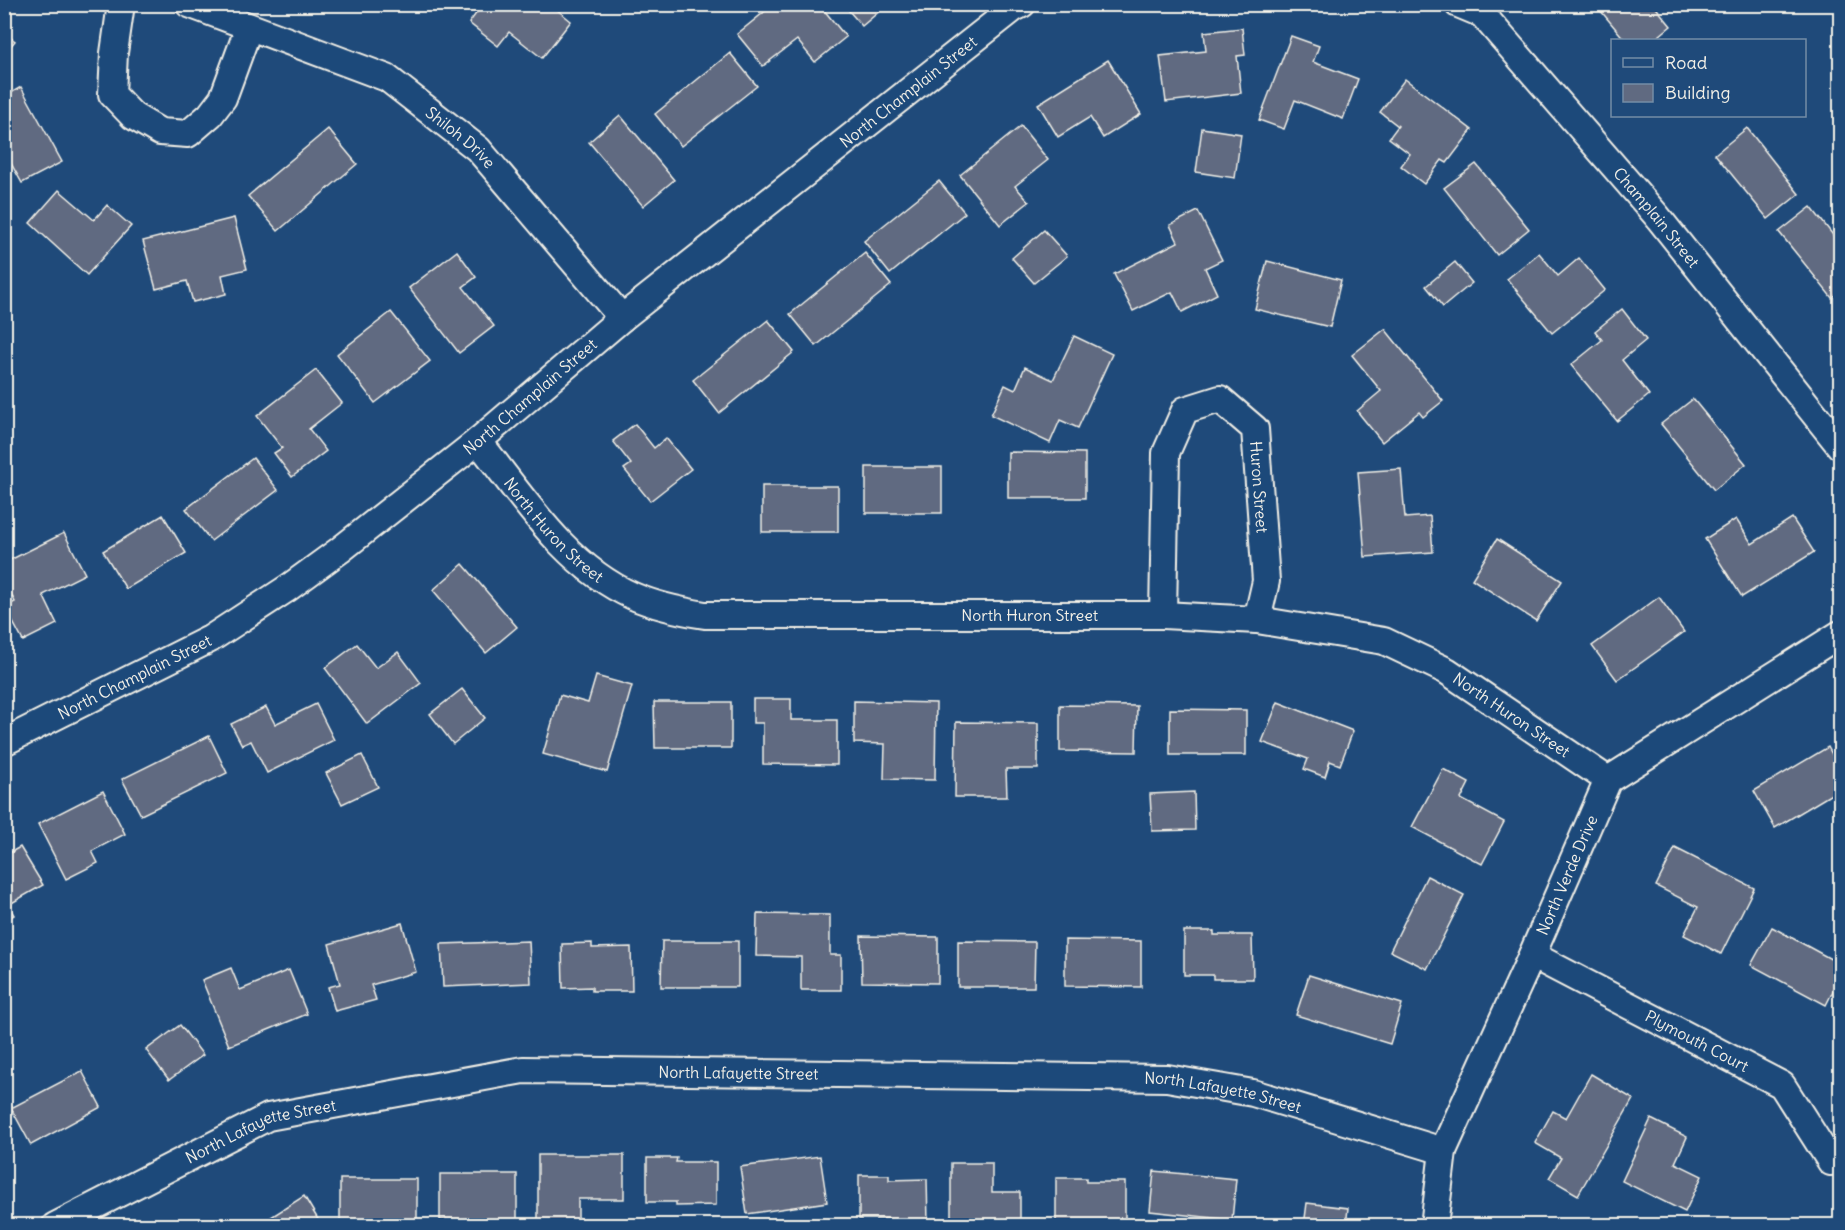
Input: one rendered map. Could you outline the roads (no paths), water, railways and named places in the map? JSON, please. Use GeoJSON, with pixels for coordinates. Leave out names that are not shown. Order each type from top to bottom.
{"type":"FeatureCollection","features":[{"type":"Feature","properties":{"kind":"street"},"geometry":{"type":"LineString","coordinates":[[121,4],[114,53],[112,94],[133,116],[160,132],[188,134],[210,115],[223,98],[249,27]]}},
{"type":"Feature","properties":{"kind":"street","name":"Shiloh Drive"},"geometry":{"type":"LineString","coordinates":[[189,4],[387,78],[478,149],[622,318]]}},
{"type":"Feature","properties":{"kind":"street","name":"North Champlain Street"},"geometry":{"type":"LineString","coordinates":[[4,742],[210,639],[288,588],[478,441],[622,318],[1022,4]]}},
{"type":"Feature","properties":{"kind":"street","name":"Champlain Street"},"geometry":{"type":"LineString","coordinates":[[1458,4],[1482,14],[1657,216],[1840,446]]}},
{"type":"Feature","properties":{"kind":"street","name":"Huron Street"},"geometry":{"type":"LineString","coordinates":[[1163,615],[1166,453],[1185,410],[1220,399],[1255,429],[1266,581],[1257,620]]}},
{"type":"Feature","properties":{"kind":"street","name":"North Huron Street"},"geometry":{"type":"LineString","coordinates":[[478,441],[562,546],[585,566],[633,596],[671,609],[705,615],[1163,615],[1257,620],[1384,641],[1447,671],[1608,780]]}},
{"type":"Feature","properties":{"kind":"street"},"geometry":{"type":"LineString","coordinates":[[1608,780],[1840,634]]}},
{"type":"Feature","properties":{"kind":"street","name":"North Verde Drive"},"geometry":{"type":"LineString","coordinates":[[1434,1226],[1443,1151],[1608,780]]}},
{"type":"Feature","properties":{"kind":"street","name":"Plymouth Court"},"geometry":{"type":"LineString","coordinates":[[1532,955],[1782,1085],[1831,1162]]}},
{"type":"Feature","properties":{"kind":"street","name":"North Lafayette Street"},"geometry":{"type":"LineString","coordinates":[[55,1226],[268,1116],[523,1070],[1167,1078],[1253,1093],[1443,1151]]}}]}
